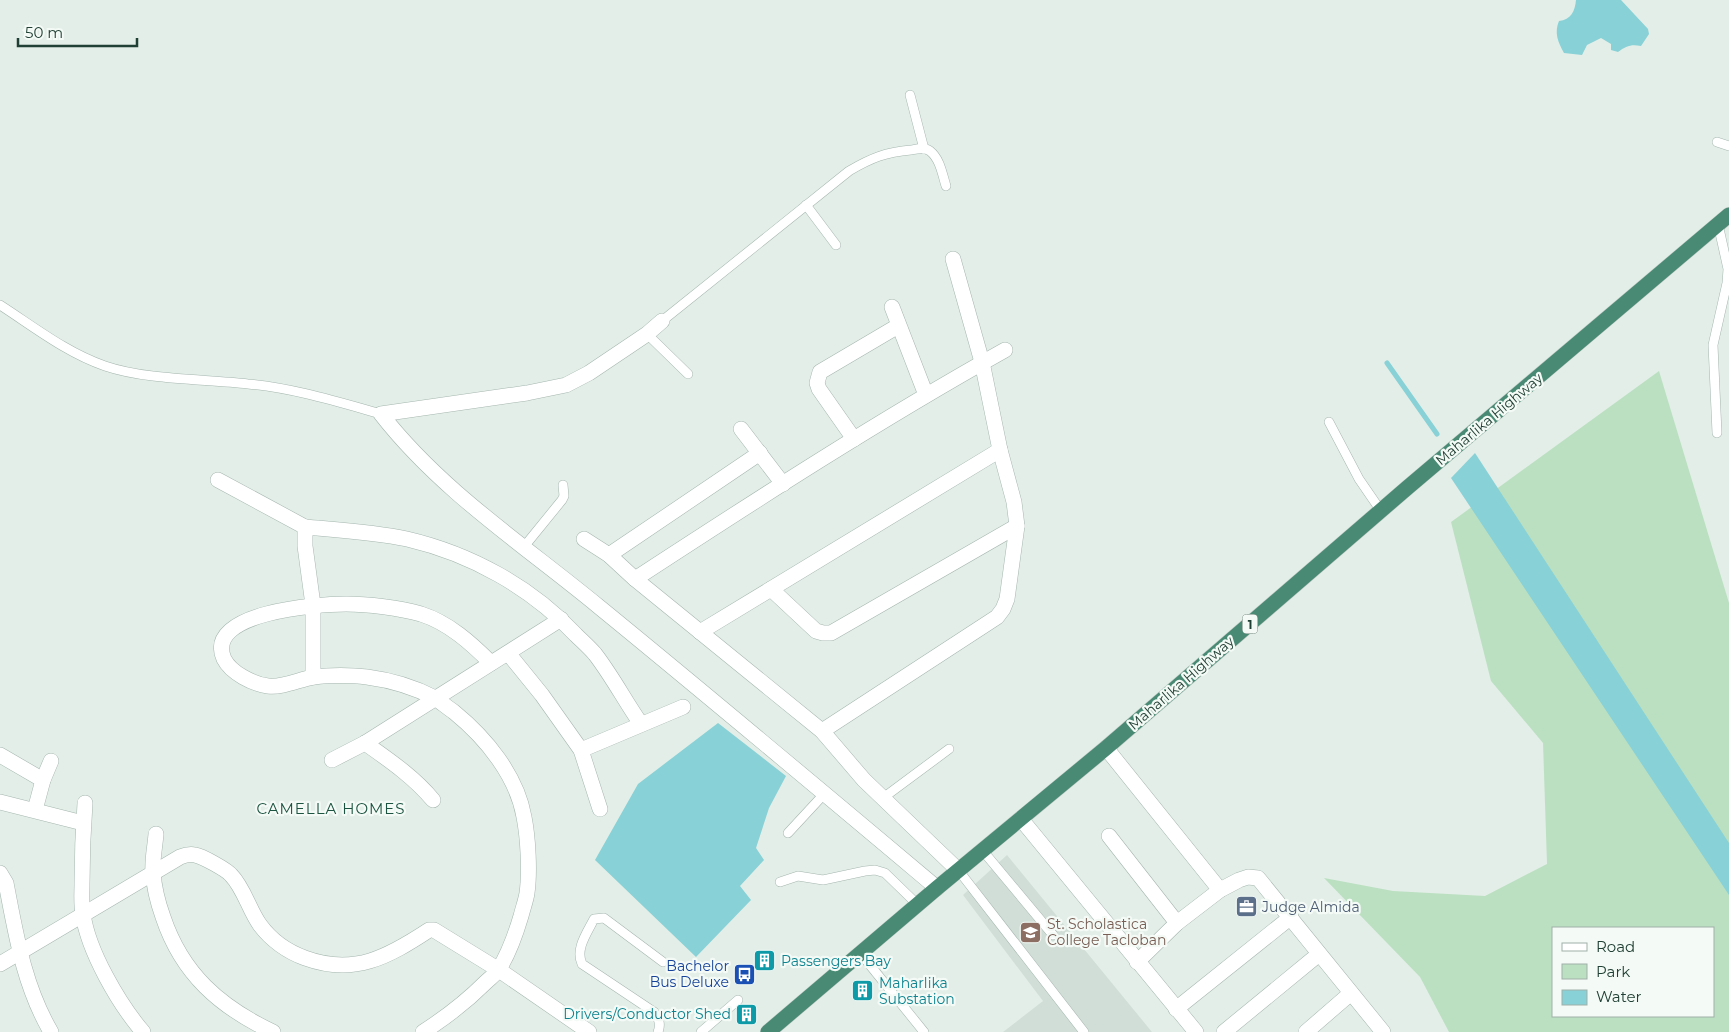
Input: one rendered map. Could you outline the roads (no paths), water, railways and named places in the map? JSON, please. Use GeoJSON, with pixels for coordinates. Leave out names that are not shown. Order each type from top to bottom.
{"type":"FeatureCollection","features":[{"type":"Feature","properties":{"kind":"highway","name":"Maharlika Highway"},"geometry":{"type":"LineString","coordinates":[[768,1032],[937,888],[1106,748],[1723,220]]}},
{"type":"Feature","properties":{"kind":"street"},"geometry":{"type":"LineString","coordinates":[[822,731],[997,617],[1007,599],[1017,526],[1014,502],[1000,450],[982,362],[953,259]]}},
{"type":"Feature","properties":{"kind":"street"},"geometry":{"type":"LineString","coordinates":[[892,307],[926,395]]}},
{"type":"Feature","properties":{"kind":"street"},"geometry":{"type":"LineString","coordinates":[[662,321],[647,334],[589,373],[566,385],[527,393],[382,414],[399,437],[432,470],[497,528],[590,599],[937,888]]}},
{"type":"Feature","properties":{"kind":"street"},"geometry":{"type":"LineString","coordinates":[[854,439],[819,390],[817,384],[820,372],[898,326]]}},
{"type":"Feature","properties":{"kind":"street"},"geometry":{"type":"LineString","coordinates":[[635,579],[854,439],[1005,350]]}},
{"type":"Feature","properties":{"kind":"street"},"geometry":{"type":"LineString","coordinates":[[741,429],[782,484]]}},
{"type":"Feature","properties":{"kind":"street"},"geometry":{"type":"LineString","coordinates":[[700,632],[1000,450]]}},
{"type":"Feature","properties":{"kind":"street"},"geometry":{"type":"LineString","coordinates":[[610,555],[760,453]]}},
{"type":"Feature","properties":{"kind":"street"},"geometry":{"type":"LineString","coordinates":[[218,480],[305,527],[378,534],[407,539],[436,548],[491,570],[530,594],[562,619],[594,654],[641,724]]}},
{"type":"Feature","properties":{"kind":"street"},"geometry":{"type":"LineString","coordinates":[[771,590],[816,631],[823,633],[831,632],[1017,526]]}},
{"type":"Feature","properties":{"kind":"street"},"geometry":{"type":"LineString","coordinates":[[305,527],[305,546],[312,605],[313,677]]}},
{"type":"Feature","properties":{"kind":"street"},"geometry":{"type":"LineString","coordinates":[[584,539],[610,555],[635,579],[822,731],[864,780],[959,871]]}},
{"type":"Feature","properties":{"kind":"street"},"geometry":{"type":"LineString","coordinates":[[422,1032],[437,1023],[476,992],[499,970],[517,930],[527,894],[528,856],[524,816],[512,780],[495,753],[470,725],[436,699],[397,682],[365,676],[313,677],[268,686],[248,680],[231,668],[224,659],[222,643],[229,631],[249,620],[279,611],[312,605],[348,604],[386,608],[422,615],[450,629],[470,642],[491,663]]}},
{"type":"Feature","properties":{"kind":"street"},"geometry":{"type":"LineString","coordinates":[[332,760],[365,743],[562,619]]}},
{"type":"Feature","properties":{"kind":"street"},"geometry":{"type":"LineString","coordinates":[[508,654],[542,696],[581,750],[600,809]]}},
{"type":"Feature","properties":{"kind":"street"},"geometry":{"type":"LineString","coordinates":[[581,750],[683,707]]}},
{"type":"Feature","properties":{"kind":"street"},"geometry":{"type":"LineString","coordinates":[[365,743],[408,775],[433,800]]}},
{"type":"Feature","properties":{"kind":"street"},"geometry":{"type":"LineString","coordinates":[[1106,748],[1220,890]]}},
{"type":"Feature","properties":{"kind":"street"},"geometry":{"type":"LineString","coordinates":[[0,755],[43,780]]}},
{"type":"Feature","properties":{"kind":"street"},"geometry":{"type":"LineString","coordinates":[[35,810],[43,780],[51,761]]}},
{"type":"Feature","properties":{"kind":"street"},"geometry":{"type":"LineString","coordinates":[[0,802],[83,823]]}},
{"type":"Feature","properties":{"kind":"street"},"geometry":{"type":"LineString","coordinates":[[85,804],[83,823],[83,915],[94,952],[111,986],[131,1018],[143,1032]]}},
{"type":"Feature","properties":{"kind":"street"},"geometry":{"type":"LineString","coordinates":[[1021,819],[1196,1032]]}},
{"type":"Feature","properties":{"kind":"street"},"geometry":{"type":"LineString","coordinates":[[156,834],[153,872],[157,901],[176,950],[204,987],[224,1003],[273,1032]]}},
{"type":"Feature","properties":{"kind":"street"},"geometry":{"type":"LineString","coordinates":[[1109,836],[1177,923]]}},
{"type":"Feature","properties":{"kind":"street"},"geometry":{"type":"LineString","coordinates":[[0,964],[180,857],[188,854],[197,855],[231,874],[260,925],[287,950],[315,962],[330,966],[344,966],[375,960],[404,947],[430,930],[434,930],[499,970],[589,1032]]}},
{"type":"Feature","properties":{"kind":"street"},"geometry":{"type":"LineString","coordinates":[[0,873],[6,883],[20,953],[34,999],[51,1032]]}},
{"type":"Feature","properties":{"kind":"street"},"geometry":{"type":"LineString","coordinates":[[1137,962],[1177,923],[1220,890],[1248,877],[1258,878],[1383,1032]]}},
{"type":"Feature","properties":{"kind":"street"},"geometry":{"type":"LineString","coordinates":[[1176,1009],[1290,917]]}},
{"type":"Feature","properties":{"kind":"street"},"geometry":{"type":"LineString","coordinates":[[1224,1032],[1319,954]]}},
{"type":"Feature","properties":{"kind":"street"},"geometry":{"type":"LineString","coordinates":[[1306,1032],[1351,993]]}},
{"type":"Feature","properties":{"kind":"lane"},"geometry":{"type":"LineString","coordinates":[[910,95],[924,148]]}},
{"type":"Feature","properties":{"kind":"lane"},"geometry":{"type":"LineString","coordinates":[[1717,142],[1729,146]]}},
{"type":"Feature","properties":{"kind":"lane"},"geometry":{"type":"LineString","coordinates":[[662,321],[849,171],[867,160],[898,151],[924,148],[930,151],[938,161],[946,186]]}},
{"type":"Feature","properties":{"kind":"lane"},"geometry":{"type":"LineString","coordinates":[[806,206],[836,245]]}},
{"type":"Feature","properties":{"kind":"lane"},"geometry":{"type":"LineString","coordinates":[[1717,433],[1713,345],[1727,283],[1728,269],[1723,220]]}},
{"type":"Feature","properties":{"kind":"lane"},"geometry":{"type":"LineString","coordinates":[[0,305],[78,355],[106,366],[140,374],[251,384],[305,394],[382,414]]}},
{"type":"Feature","properties":{"kind":"lane"},"geometry":{"type":"LineString","coordinates":[[647,334],[688,374]]}},
{"type":"Feature","properties":{"kind":"lane"},"geometry":{"type":"LineString","coordinates":[[1329,422],[1359,479],[1381,511]]}},
{"type":"Feature","properties":{"kind":"lane"},"geometry":{"type":"LineString","coordinates":[[523,548],[562,500],[564,496],[563,485]]}},
{"type":"Feature","properties":{"kind":"lane"},"geometry":{"type":"LineString","coordinates":[[883,798],[949,749]]}},
{"type":"Feature","properties":{"kind":"lane"},"geometry":{"type":"LineString","coordinates":[[788,833],[825,793]]}},
{"type":"Feature","properties":{"kind":"lane"},"geometry":{"type":"LineString","coordinates":[[983,851],[1053,935]]}},
{"type":"Feature","properties":{"kind":"lane"},"geometry":{"type":"LineString","coordinates":[[780,882],[798,876],[823,880],[865,870],[874,870],[885,873],[918,905]]}},
{"type":"Feature","properties":{"kind":"lane"},"geometry":{"type":"LineString","coordinates":[[959,871],[1084,1032]]}},
{"type":"Feature","properties":{"kind":"lane"},"geometry":{"type":"LineString","coordinates":[[658,1032],[660,1027],[659,1018],[654,1012],[582,964],[579,957],[580,949],[594,919],[604,918],[663,962]]}},
{"type":"Feature","properties":{"kind":"lane"},"geometry":{"type":"LineString","coordinates":[[860,954],[924,1032]]}},
{"type":"Feature","properties":{"kind":"lane"},"geometry":{"type":"LineString","coordinates":[[701,1032],[738,1000]]}},
{"type":"Feature","properties":{"kind":"water"},"geometry":{"type":"Polygon","coordinates":[[[1576,0],[1621,0],[1648,29],[1649,34],[1641,46],[1629,46],[1618,52],[1611,50],[1611,44],[1601,38],[1587,45],[1582,55],[1564,53],[1557,37],[1558,25],[1559,21],[1567,19],[1572,14],[1576,0]]]}},
{"type":"Feature","properties":{"kind":"water"},"geometry":{"type":"Polygon","coordinates":[[[1475,453],[1729,843],[1729,895],[1451,478],[1475,453]]]}},
{"type":"Feature","properties":{"kind":"water"},"geometry":{"type":"Polygon","coordinates":[[[718,723],[786,776],[769,808],[756,848],[764,860],[740,886],[751,900],[696,957],[595,860],[638,784],[718,723]]]}},
{"type":"Feature","properties":{"kind":"waterway"},"geometry":{"type":"LineString","coordinates":[[1387,363],[1437,434]]}},
{"type":"Feature","properties":{"kind":"place","name":"Judge Almida"},"geometry":{"type":"Point","coordinates":[1246,907]}},
{"type":"Feature","properties":{"kind":"place","name":"St. Scholastica College Tacloban"},"geometry":{"type":"Point","coordinates":[1031,932]}},
{"type":"Feature","properties":{"kind":"place","name":"Passengers Bay"},"geometry":{"type":"Point","coordinates":[765,961]}},
{"type":"Feature","properties":{"kind":"place","name":"Bachelor Bus Deluxe"},"geometry":{"type":"Point","coordinates":[745,974]}},
{"type":"Feature","properties":{"kind":"place","name":"Maharlika Substation"},"geometry":{"type":"Point","coordinates":[863,991]}},
{"type":"Feature","properties":{"kind":"place","name":"Drivers/Conductor Shed"},"geometry":{"type":"Point","coordinates":[747,1014]}},
{"type":"Feature","properties":{"kind":"district","name":"CAMELLA HOMES"},"geometry":{"type":"Point","coordinates":[331,808]}}]}
